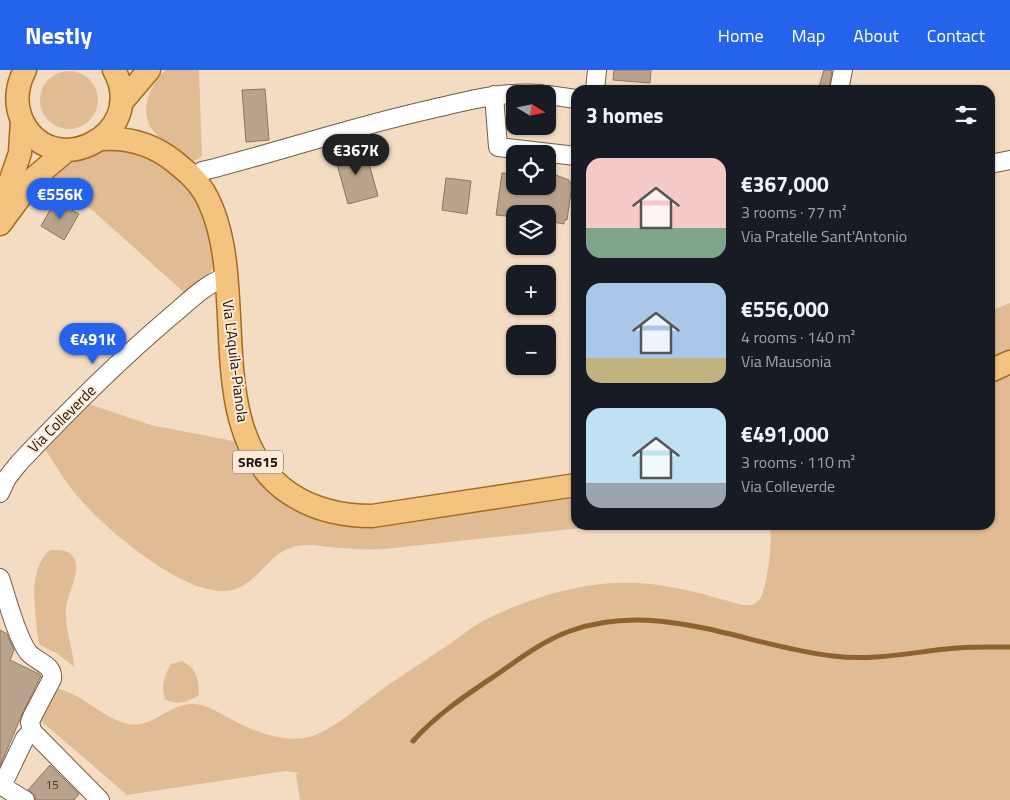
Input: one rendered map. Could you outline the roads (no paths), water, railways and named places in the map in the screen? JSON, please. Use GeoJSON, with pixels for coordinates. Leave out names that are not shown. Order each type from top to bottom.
{"type":"FeatureCollection","features":[{"type":"Feature","properties":{"kind":"main road"},"geometry":{"type":"LineString","coordinates":[[0,109],[22,119],[31,133],[52,147],[67,150],[83,148],[101,139],[116,122],[121,104],[121,89],[114,70]]}},
{"type":"Feature","properties":{"kind":"main road"},"geometry":{"type":"LineString","coordinates":[[121,104],[149,70]]}},
{"type":"Feature","properties":{"kind":"main road"},"geometry":{"type":"LineString","coordinates":[[0,89],[24,71]]}},
{"type":"Feature","properties":{"kind":"main road"},"geometry":{"type":"LineString","coordinates":[[0,212],[20,153],[22,119],[18,95],[24,71]]}},
{"type":"Feature","properties":{"kind":"main road","name":"Via L'Aquila-Pianola"},"geometry":{"type":"LineString","coordinates":[[121,104],[132,120],[160,150],[193,178],[203,190],[213,212],[225,277],[235,391],[246,438],[266,473],[295,497],[332,512],[372,516],[571,486]]}},
{"type":"Feature","properties":{"kind":"main road","name":"Via L'Aquila-Pianola"},"geometry":{"type":"LineString","coordinates":[[101,139],[132,141],[160,150]]}},
{"type":"Feature","properties":{"kind":"main road"},"geometry":{"type":"LineString","coordinates":[[0,224],[34,178],[67,150]]}},
{"type":"Feature","properties":{"kind":"main road"},"geometry":{"type":"LineString","coordinates":[[995,369],[1010,362]]}},
{"type":"Feature","properties":{"kind":"street"},"geometry":{"type":"LineString","coordinates":[[594,85],[596,70]]}},
{"type":"Feature","properties":{"kind":"street"},"geometry":{"type":"LineString","coordinates":[[839,85],[843,70]]}},
{"type":"Feature","properties":{"kind":"street"},"geometry":{"type":"LineString","coordinates":[[193,178],[202,171],[410,114],[506,94]]}},
{"type":"Feature","properties":{"kind":"street"},"geometry":{"type":"LineString","coordinates":[[494,95],[498,147],[571,155]]}},
{"type":"Feature","properties":{"kind":"street"},"geometry":{"type":"LineString","coordinates":[[556,95],[571,98]]}},
{"type":"Feature","properties":{"kind":"street"},"geometry":{"type":"LineString","coordinates":[[995,163],[1010,160]]}},
{"type":"Feature","properties":{"kind":"street","name":"Via Colleverde"},"geometry":{"type":"LineString","coordinates":[[0,493],[10,473],[19,463],[128,353],[191,300],[225,277]]}},
{"type":"Feature","properties":{"kind":"street"},"geometry":{"type":"LineString","coordinates":[[0,578],[25,648],[33,657],[49,668],[52,673],[52,679],[31,719],[32,731],[100,800]]}},
{"type":"Feature","properties":{"kind":"street"},"geometry":{"type":"LineString","coordinates":[[25,800],[1,785],[25,738],[32,731]]}},
{"type":"Feature","properties":{"kind":"waterway"},"geometry":{"type":"LineString","coordinates":[[413,741],[456,703],[534,649],[570,631],[604,622],[637,620],[670,622],[800,651],[862,658],[962,647],[1010,647]]}}]}
